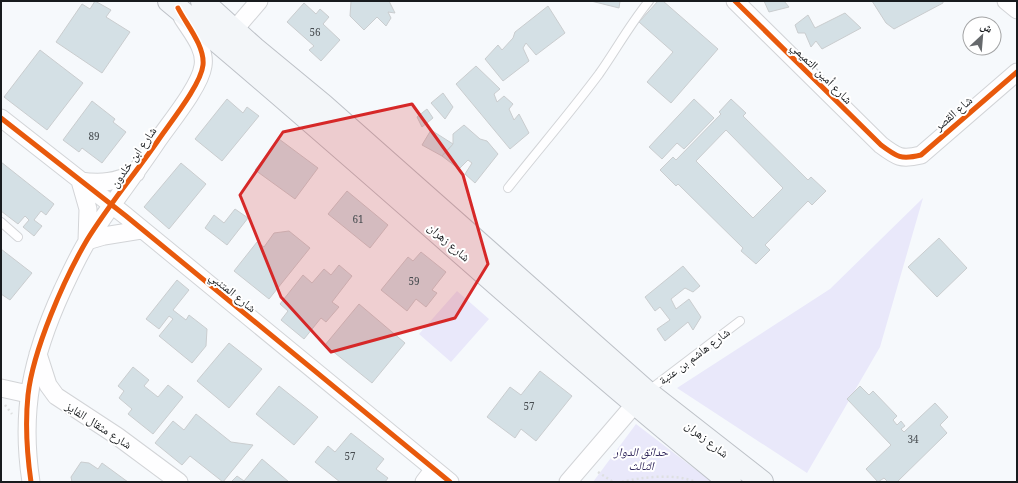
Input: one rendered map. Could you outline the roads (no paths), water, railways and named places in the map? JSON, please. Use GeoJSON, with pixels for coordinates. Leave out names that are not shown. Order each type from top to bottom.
{"type":"FeatureCollection","features":[{"type":"Feature","properties":{"kind":"main road","name":"شارع زهران"},"geometry":{"type":"LineString","coordinates":[[202,1],[254,48],[323,105],[730,482]]}},
{"type":"Feature","properties":{"kind":"main road","name":"شارع زهران"},"geometry":{"type":"LineString","coordinates":[[174,5],[239,58],[641,398],[762,482]]}},
{"type":"Feature","properties":{"kind":"street"},"geometry":{"type":"LineString","coordinates":[[234,29],[259,1]]}},
{"type":"Feature","properties":{"kind":"street","name":"شارع أمين التميمي"},"geometry":{"type":"LineString","coordinates":[[735,1],[881,145],[898,157]]}},
{"type":"Feature","properties":{"kind":"street"},"geometry":{"type":"LineString","coordinates":[[1006,1],[1017,10]]}},
{"type":"Feature","properties":{"kind":"street","name":"شارع ابن خلدون"},"geometry":{"type":"LineString","coordinates":[[31,482],[26,419],[28,394],[38,354],[55,307],[87,241],[136,173],[197,82],[203,67],[201,49],[174,5]]}},
{"type":"Feature","properties":{"kind":"street","name":"شاع القصر"},"geometry":{"type":"LineString","coordinates":[[898,157],[910,158],[921,155],[1017,72]]}},
{"type":"Feature","properties":{"kind":"street","name":"شارع المتنبي"},"geometry":{"type":"LineString","coordinates":[[1,118],[112,205],[429,476],[450,482]]}},
{"type":"Feature","properties":{"kind":"street"},"geometry":{"type":"LineString","coordinates":[[136,173],[102,184],[80,181],[88,209],[87,241],[104,236],[141,230]]}},
{"type":"Feature","properties":{"kind":"street","name":"شارع مثقال الفايز"},"geometry":{"type":"LineString","coordinates":[[38,354],[48,384],[56,396],[128,444],[179,482]]}},
{"type":"Feature","properties":{"kind":"street"},"geometry":{"type":"LineString","coordinates":[[1,388],[28,394]]}},
{"type":"Feature","properties":{"kind":"street","name":"شارع هاشم بن عتبة"},"geometry":{"type":"LineString","coordinates":[[568,482],[641,398]]}},
{"type":"Feature","properties":{"kind":"lane"},"geometry":{"type":"LineString","coordinates":[[508,188],[610,58],[637,16],[649,1]]}},
{"type":"Feature","properties":{"kind":"lane"},"geometry":{"type":"LineString","coordinates":[[1,222],[18,237]]}},
{"type":"Feature","properties":{"kind":"lane","name":"شارع هاشم بن عتبة"},"geometry":{"type":"LineString","coordinates":[[641,398],[740,321]]}},
{"type":"Feature","properties":{"kind":"park label","name":"حدائق الدوار الثالث"},"geometry":{"type":"Point","coordinates":[641,458]}}]}
